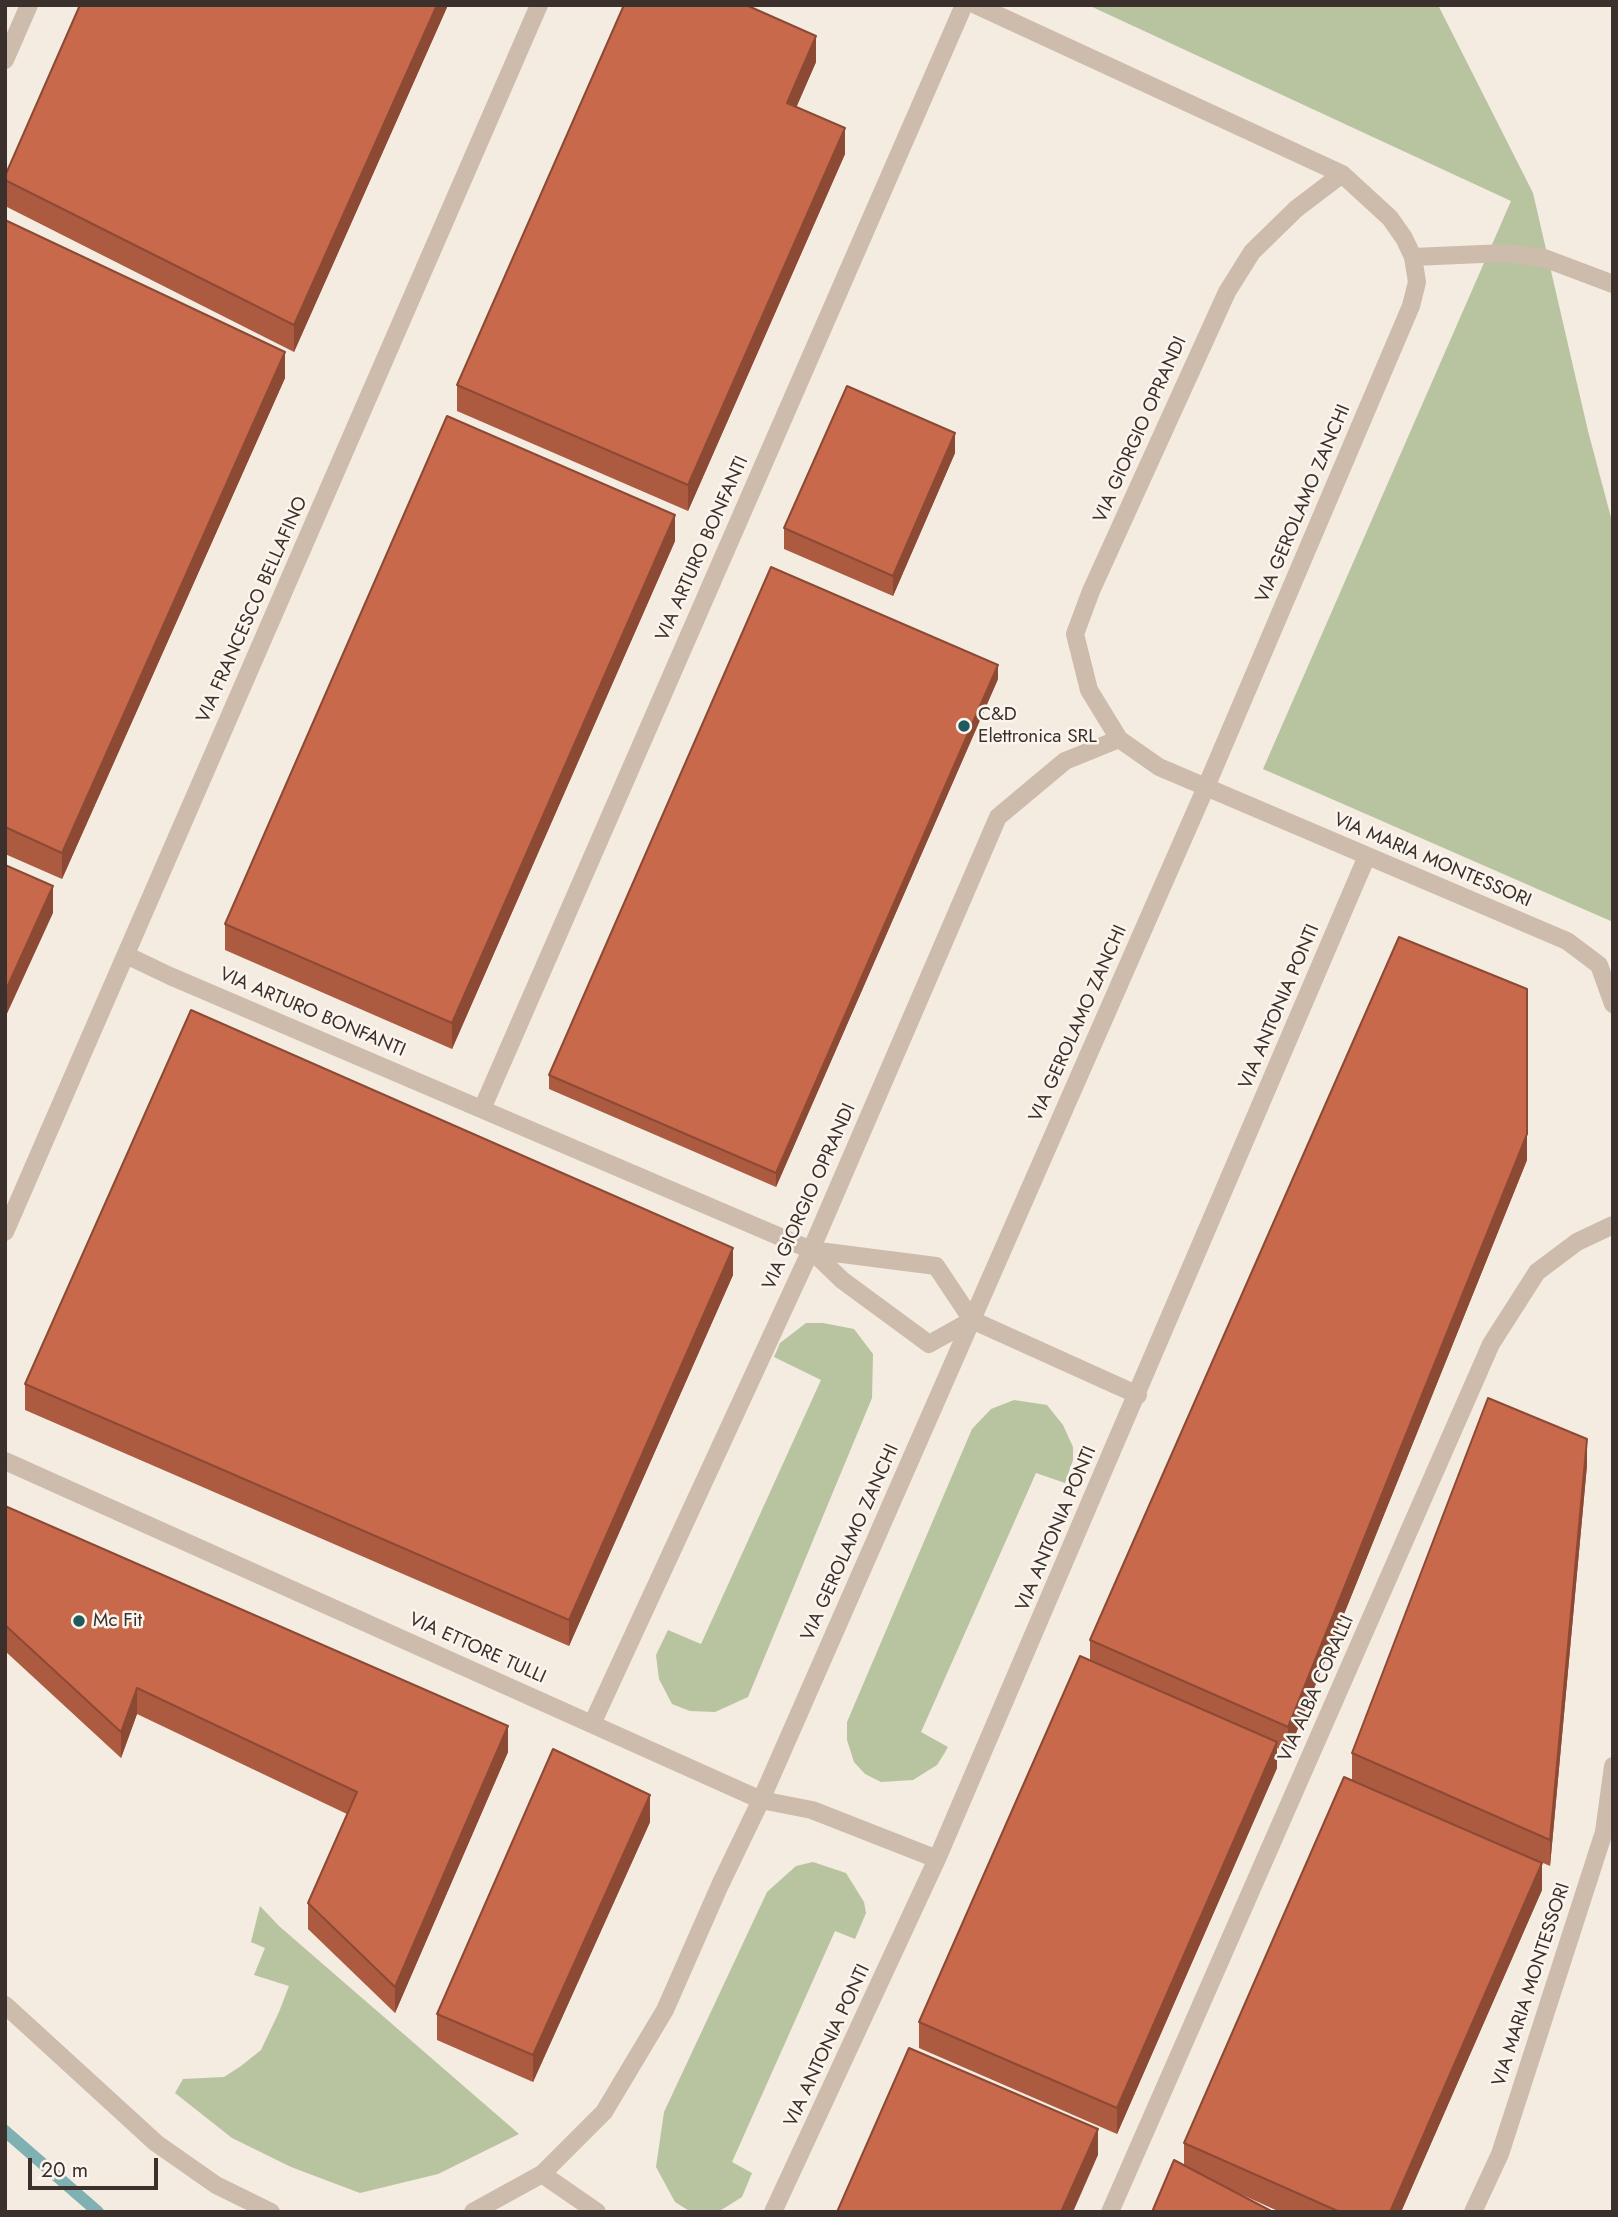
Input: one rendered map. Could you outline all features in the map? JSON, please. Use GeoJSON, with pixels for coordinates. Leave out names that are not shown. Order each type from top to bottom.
{"type":"FeatureCollection","features":[{"type":"Feature","properties":{"kind":"street"},"geometry":{"type":"LineString","coordinates":[[5,60],[29,5]]}},
{"type":"Feature","properties":{"kind":"street","name":"VIA FRANCESCO BELLAFINO"},"geometry":{"type":"LineString","coordinates":[[5,1232],[539,5]]}},
{"type":"Feature","properties":{"kind":"street","name":"VIA ARTURO BONFANTI"},"geometry":{"type":"LineString","coordinates":[[482,1109],[964,5]]}},
{"type":"Feature","properties":{"kind":"street","name":"VIA GEROLAMO ZANCHI"},"geometry":{"type":"LineString","coordinates":[[473,2212],[542,2174],[604,2112],[665,2010],[761,1800],[1206,787],[1411,306],[1417,282],[1413,257],[1404,238],[1390,218],[1342,174],[976,5]]}},
{"type":"Feature","properties":{"kind":"street","name":"VIA GIORGIO OPRANDI"},"geometry":{"type":"LineString","coordinates":[[1206,787],[1159,767],[1119,739],[1089,690],[1075,634],[1091,591],[1227,292],[1252,251],[1296,209],[1342,174]]}},
{"type":"Feature","properties":{"kind":"street"},"geometry":{"type":"LineString","coordinates":[[1413,257],[1505,253],[1544,258],[1613,284]]}},
{"type":"Feature","properties":{"kind":"street","name":"VIA GIORGIO OPRANDI"},"geometry":{"type":"LineString","coordinates":[[593,1724],[811,1250],[998,817],[1065,761],[1119,739]]}},
{"type":"Feature","properties":{"kind":"street","name":"VIA MARIA MONTESSORI"},"geometry":{"type":"LineString","coordinates":[[1206,787],[1567,941],[1599,965],[1613,1004]]}},
{"type":"Feature","properties":{"kind":"street","name":"VIA ANTONIA PONTI"},"geometry":{"type":"LineString","coordinates":[[773,2212],[937,1859],[1367,856]]}},
{"type":"Feature","properties":{"kind":"street","name":"VIA ARTURO BONFANTI"},"geometry":{"type":"LineString","coordinates":[[126,955],[811,1250],[936,1266],[972,1320],[929,1344],[842,1280],[811,1250]]}},
{"type":"Feature","properties":{"kind":"street","name":"VIA ALBA CORALLI"},"geometry":{"type":"LineString","coordinates":[[1110,2212],[1491,1344],[1537,1272],[1577,1242],[1613,1225]]}},
{"type":"Feature","properties":{"kind":"street"},"geometry":{"type":"LineString","coordinates":[[972,1320],[1138,1395]]}},
{"type":"Feature","properties":{"kind":"street","name":"VIA ETTORE TULLI"},"geometry":{"type":"LineString","coordinates":[[5,1461],[761,1800],[812,1810],[937,1859]]}},
{"type":"Feature","properties":{"kind":"street","name":"VIA MARIA MONTESSORI"},"geometry":{"type":"LineString","coordinates":[[1473,2212],[1500,2154],[1604,1832],[1613,1766]]}},
{"type":"Feature","properties":{"kind":"street"},"geometry":{"type":"LineString","coordinates":[[5,2006],[156,2143],[216,2185],[271,2212]]}},
{"type":"Feature","properties":{"kind":"street"},"geometry":{"type":"LineString","coordinates":[[542,2174],[597,2212]]}},
{"type":"Feature","properties":{"kind":"green space"},"geometry":{"type":"Polygon","coordinates":[[[1088,5],[1438,5],[1533,193],[1588,431],[1613,525],[1613,922],[1263,769],[1511,201],[1088,5]]]}},
{"type":"Feature","properties":{"kind":"green space"},"geometry":{"type":"Polygon","coordinates":[[[806,1323],[823,1323],[854,1329],[873,1354],[872,1398],[748,1697],[715,1712],[690,1711],[672,1704],[659,1679],[656,1655],[668,1630],[701,1644],[821,1380],[774,1357],[780,1343],[806,1323]]]}},
{"type":"Feature","properties":{"kind":"green space"},"geometry":{"type":"Polygon","coordinates":[[[1014,1400],[1047,1405],[1063,1425],[1073,1447],[1073,1460],[1065,1483],[1036,1473],[921,1732],[948,1747],[944,1754],[937,1765],[913,1780],[881,1782],[865,1774],[854,1762],[847,1740],[847,1722],[972,1429],[991,1409],[1014,1400]]]}},
{"type":"Feature","properties":{"kind":"green space"},"geometry":{"type":"Polygon","coordinates":[[[813,1862],[846,1873],[864,1902],[866,1913],[855,1939],[835,1931],[732,2162],[752,2173],[742,2197],[718,2212],[691,2212],[675,2202],[656,2167],[664,2112],[767,1892],[796,1866],[813,1862]]]}},
{"type":"Feature","properties":{"kind":"green space"},"geometry":{"type":"Polygon","coordinates":[[[260,1906],[279,1926],[519,2134],[438,2174],[360,2193],[291,2167],[232,2138],[175,2093],[183,2079],[224,2077],[241,2066],[261,2050],[279,2012],[289,1986],[254,1975],[265,1948],[251,1942],[260,1906]]]}},
{"type":"Feature","properties":{"kind":"building"},"geometry":{"type":"Polygon","coordinates":[[[80,5],[437,5],[294,325],[5,180],[80,5]]]}},
{"type":"Feature","properties":{"kind":"building"},"geometry":{"type":"Polygon","coordinates":[[[624,5],[746,5],[816,36],[787,103],[845,128],[688,485],[457,385],[624,5]]]}},
{"type":"Feature","properties":{"kind":"building"},"geometry":{"type":"Polygon","coordinates":[[[5,220],[285,352],[62,853],[5,827],[5,220]]]}},
{"type":"Feature","properties":{"kind":"building"},"geometry":{"type":"Polygon","coordinates":[[[847,386],[955,433],[893,576],[784,528],[847,386]]]}},
{"type":"Feature","properties":{"kind":"building"},"geometry":{"type":"Polygon","coordinates":[[[447,416],[675,515],[452,1023],[225,924],[447,416]]]}},
{"type":"Feature","properties":{"kind":"building"},"geometry":{"type":"Polygon","coordinates":[[[771,567],[998,665],[776,1173],[549,1075],[771,567]]]}},
{"type":"Feature","properties":{"kind":"building"},"geometry":{"type":"Polygon","coordinates":[[[5,865],[53,886],[5,992],[5,865]]]}},
{"type":"Feature","properties":{"kind":"building"},"geometry":{"type":"Polygon","coordinates":[[[1399,937],[1527,989],[1527,1134],[1288,1727],[1090,1640],[1399,937]]]}},
{"type":"Feature","properties":{"kind":"building"},"geometry":{"type":"Polygon","coordinates":[[[191,1010],[733,1248],[569,1620],[25,1384],[191,1010]]]}},
{"type":"Feature","properties":{"kind":"building"},"geometry":{"type":"Polygon","coordinates":[[[1488,1398],[1587,1439],[1550,1840],[1352,1753],[1488,1398]]]}},
{"type":"Feature","properties":{"kind":"building"},"geometry":{"type":"Polygon","coordinates":[[[5,1506],[508,1726],[395,1987],[308,1903],[357,1792],[137,1688],[121,1732],[5,1625],[5,1506]]]}},
{"type":"Feature","properties":{"kind":"building"},"geometry":{"type":"Polygon","coordinates":[[[1080,1656],[1277,1742],[1117,2108],[919,2022],[1080,1656]]]}},
{"type":"Feature","properties":{"kind":"building"},"geometry":{"type":"Polygon","coordinates":[[[553,1749],[650,1795],[533,2055],[437,2014],[553,1749]]]}},
{"type":"Feature","properties":{"kind":"building"},"geometry":{"type":"Polygon","coordinates":[[[1344,1777],[1542,1863],[1390,2212],[1340,2212],[1184,2143],[1344,1777]]]}},
{"type":"Feature","properties":{"kind":"building"},"geometry":{"type":"Polygon","coordinates":[[[909,2048],[1098,2129],[1061,2212],[837,2212],[909,2048]]]}},
{"type":"Feature","properties":{"kind":"building"},"geometry":{"type":"Polygon","coordinates":[[[1174,2160],[1273,2212],[1152,2212],[1174,2160]]]}},
{"type":"Feature","properties":{"kind":"waterway"},"geometry":{"type":"LineString","coordinates":[[5,2131],[98,2212]]}},
{"type":"Feature","properties":{"kind":"place","name":"C&D Elettronica SRL"},"geometry":{"type":"Point","coordinates":[964,726]}},
{"type":"Feature","properties":{"kind":"place","name":"Mc Fit"},"geometry":{"type":"Point","coordinates":[79,1621]}}]}
